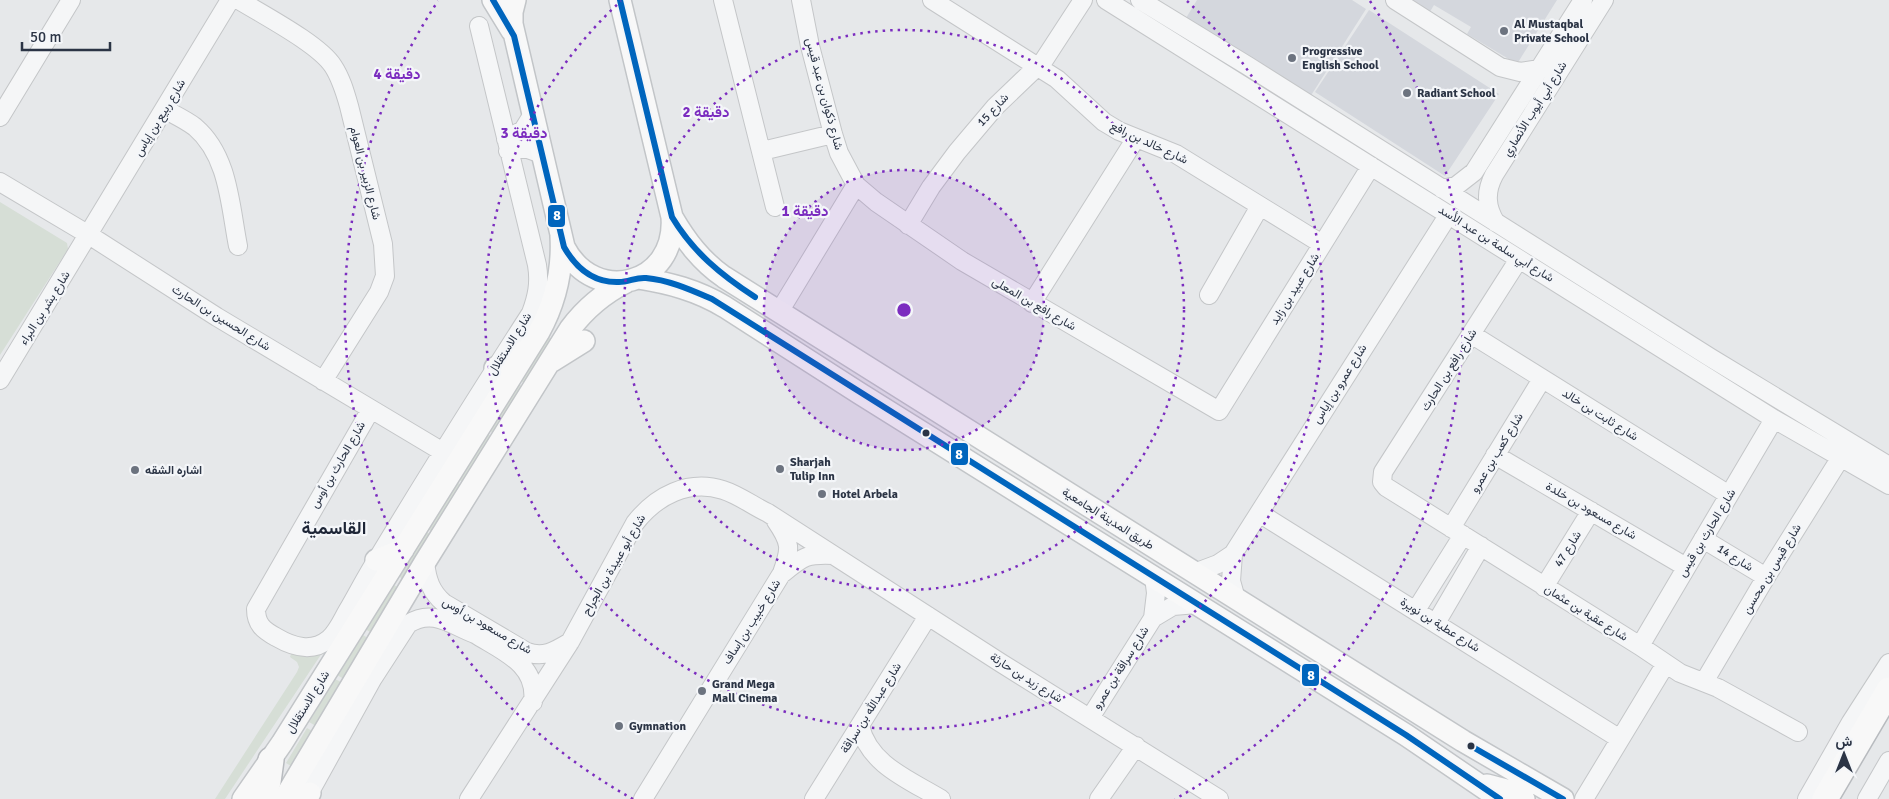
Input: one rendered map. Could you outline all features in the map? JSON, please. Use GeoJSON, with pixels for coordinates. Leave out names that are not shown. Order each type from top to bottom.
{"type":"FeatureCollection","features":[{"type":"Feature","properties":{"kind":"highway"},"geometry":{"type":"LineString","coordinates":[[1825,799],[1889,690]]}},
{"type":"Feature","properties":{"kind":"highway"},"geometry":{"type":"LineString","coordinates":[[1844,799],[1889,723]]}},
{"type":"Feature","properties":{"kind":"highway"},"geometry":{"type":"LineString","coordinates":[[261,799],[268,782],[271,760]]}},
{"type":"Feature","properties":{"kind":"main road"},"geometry":{"type":"LineString","coordinates":[[493,0],[514,36]]}},
{"type":"Feature","properties":{"kind":"main road"},"geometry":{"type":"LineString","coordinates":[[515,0],[512,18],[514,36],[561,236]]}},
{"type":"Feature","properties":{"kind":"main road"},"geometry":{"type":"LineString","coordinates":[[284,799],[392,619],[439,551],[503,437],[570,329],[585,311],[610,291],[647,273],[663,258],[672,238],[672,217],[623,5]]}},
{"type":"Feature","properties":{"kind":"main road","name":"طريق المدينة الجامعية"},"geometry":{"type":"LineString","coordinates":[[672,217],[685,238],[707,264],[724,277],[1463,741],[1563,799]]}},
{"type":"Feature","properties":{"kind":"main road","name":"طريق المدينة الجامعية"},"geometry":{"type":"LineString","coordinates":[[561,236],[569,257],[585,273],[606,281],[633,280],[672,284],[712,299],[1406,735],[1500,799]]}},
{"type":"Feature","properties":{"kind":"main road","name":"شارع الاستقلال"},"geometry":{"type":"LineString","coordinates":[[243,799],[271,760],[544,322],[554,297],[561,267],[561,236]]}},
{"type":"Feature","properties":{"kind":"main road"},"geometry":{"type":"LineString","coordinates":[[547,364],[584,341]]}},
{"type":"Feature","properties":{"kind":"main road"},"geometry":{"type":"LineString","coordinates":[[495,368],[527,350]]}},
{"type":"Feature","properties":{"kind":"main road"},"geometry":{"type":"LineString","coordinates":[[503,437],[510,460]]}},
{"type":"Feature","properties":{"kind":"main road"},"geometry":{"type":"LineString","coordinates":[[376,560],[403,550]]}},
{"type":"Feature","properties":{"kind":"main road"},"geometry":{"type":"LineString","coordinates":[[1477,784],[1506,790],[1524,799]]}},
{"type":"Feature","properties":{"kind":"street"},"geometry":{"type":"LineString","coordinates":[[0,117],[72,0]]}},
{"type":"Feature","properties":{"kind":"street","name":"شارع ربيع بن إياس"},"geometry":{"type":"LineString","coordinates":[[89,236],[230,0]]}},
{"type":"Feature","properties":{"kind":"street","name":"شارع الزبير بن العوام"},"geometry":{"type":"LineString","coordinates":[[239,0],[319,50],[333,66],[342,84],[349,106],[383,244],[385,276],[379,292],[323,381]]}},
{"type":"Feature","properties":{"kind":"street"},"geometry":{"type":"LineString","coordinates":[[723,0],[775,207]]}},
{"type":"Feature","properties":{"kind":"street","name":"شارع ذكوان بن عبد قيس"},"geometry":{"type":"LineString","coordinates":[[802,0],[810,46],[833,134],[839,153],[856,185]]}},
{"type":"Feature","properties":{"kind":"street","name":"شارع خالد بن رافع"},"geometry":{"type":"LineString","coordinates":[[932,0],[1057,79],[1104,122],[1136,138],[1176,154],[1322,244]]}},
{"type":"Feature","properties":{"kind":"street","name":"شارع 15"},"geometry":{"type":"LineString","coordinates":[[908,225],[931,187],[956,152],[1000,102],[1038,67],[1050,53],[1083,0]]}},
{"type":"Feature","properties":{"kind":"street","name":"شارع أبي سلمة بن عبد الأسد"},"geometry":{"type":"LineString","coordinates":[[1106,0],[1774,419],[1889,485]]}},
{"type":"Feature","properties":{"kind":"street"},"geometry":{"type":"LineString","coordinates":[[1144,3],[1163,4],[1171,0]]}},
{"type":"Feature","properties":{"kind":"street"},"geometry":{"type":"LineString","coordinates":[[1395,0],[1500,67],[1520,72],[1544,62],[1548,65],[1527,102],[1526,108],[1530,116]]}},
{"type":"Feature","properties":{"kind":"street","name":"شارع أبي أيوب الأنصاري"},"geometry":{"type":"LineString","coordinates":[[1442,189],[1456,186],[1474,172],[1583,0]]}},
{"type":"Feature","properties":{"kind":"street","name":"شارع أبي أيوب الأنصاري"},"geometry":{"type":"LineString","coordinates":[[1496,223],[1489,208],[1488,191],[1490,183],[1604,0]]}},
{"type":"Feature","properties":{"kind":"street","name":"شارع أبي سلمة بن عبد الأسد"},"geometry":{"type":"LineString","coordinates":[[1144,3],[1248,66],[1711,358],[1889,466]]}},
{"type":"Feature","properties":{"kind":"street","name":"شارع الاستقلال"},"geometry":{"type":"LineString","coordinates":[[338,627],[376,560],[531,313],[535,302],[539,278],[479,26]]}},
{"type":"Feature","properties":{"kind":"street"},"geometry":{"type":"LineString","coordinates":[[164,109],[195,127],[214,150],[224,176],[238,246]]}},
{"type":"Feature","properties":{"kind":"street"},"geometry":{"type":"LineString","coordinates":[[507,145],[523,130],[532,114]]}},
{"type":"Feature","properties":{"kind":"street"},"geometry":{"type":"LineString","coordinates":[[762,151],[833,134]]}},
{"type":"Feature","properties":{"kind":"street"},"geometry":{"type":"LineString","coordinates":[[1032,303],[1136,138]]}},
{"type":"Feature","properties":{"kind":"street"},"geometry":{"type":"LineString","coordinates":[[507,145],[525,148],[542,154]]}},
{"type":"Feature","properties":{"kind":"street","name":"شارع عبيد بن زايد"},"geometry":{"type":"LineString","coordinates":[[1219,412],[1371,166]]}},
{"type":"Feature","properties":{"kind":"street","name":"شارع الحسين بن الحارث"},"geometry":{"type":"LineString","coordinates":[[0,182],[216,317],[443,452]]}},
{"type":"Feature","properties":{"kind":"street"},"geometry":{"type":"LineString","coordinates":[[779,312],[856,185]]}},
{"type":"Feature","properties":{"kind":"street","name":"شارع رافع بن المعلى"},"geometry":{"type":"LineString","coordinates":[[856,185],[908,225],[962,261],[1219,412]]}},
{"type":"Feature","properties":{"kind":"street"},"geometry":{"type":"LineString","coordinates":[[1209,295],[1260,206]]}},
{"type":"Feature","properties":{"kind":"street","name":"شارع عمرو بن إياس"},"geometry":{"type":"LineString","coordinates":[[1194,573],[1218,564],[1233,554],[1449,214]]}},
{"type":"Feature","properties":{"kind":"street","name":"شارع بشر بن البراء"},"geometry":{"type":"LineString","coordinates":[[0,380],[89,236]]}},
{"type":"Feature","properties":{"kind":"street","name":"شارع رافع بن الحارث"},"geometry":{"type":"LineString","coordinates":[[1382,482],[1383,472],[1519,259]]}},
{"type":"Feature","properties":{"kind":"street","name":"شارع ثابت بن خالد"},"geometry":{"type":"LineString","coordinates":[[1471,334],[1729,496]]}},
{"type":"Feature","properties":{"kind":"street","name":"شارع كعب بن عمرو"},"geometry":{"type":"LineString","coordinates":[[1416,610],[1495,455],[1542,379]]}},
{"type":"Feature","properties":{"kind":"street","name":"شارع الحارث بن أوس"},"geometry":{"type":"LineString","coordinates":[[338,627],[329,639],[316,646],[294,646],[265,631],[259,625],[256,617],[256,608],[371,409]]}},
{"type":"Feature","properties":{"kind":"street","name":"شارع الحارث بن قيس"},"geometry":{"type":"LineString","coordinates":[[1640,646],[1774,419]]}},
{"type":"Feature","properties":{"kind":"street","name":"شارع مسعود بن خلدة"},"geometry":{"type":"LineString","coordinates":[[1495,455],[1686,567]]}},
{"type":"Feature","properties":{"kind":"street"},"geometry":{"type":"LineString","coordinates":[[1841,457],[1862,463],[1869,461],[1873,456]]}},
{"type":"Feature","properties":{"kind":"street","name":"شارع قيس بن محسن"},"geometry":{"type":"LineString","coordinates":[[1704,682],[1766,577],[1841,457]]}},
{"type":"Feature","properties":{"kind":"street","name":"شارع عقبة بن عثمان"},"geometry":{"type":"LineString","coordinates":[[1382,482],[1386,487],[1640,646],[1665,665],[1688,677],[1718,688],[1798,732]]}},
{"type":"Feature","properties":{"kind":"street","name":"شارع أبو عبيدة بن الجراح"},"geometry":{"type":"LineString","coordinates":[[469,799],[570,642],[635,523],[656,501],[670,493],[685,488],[703,487],[729,493],[773,517],[834,555]]}},
{"type":"Feature","properties":{"kind":"street","name":"شارع 47"},"geometry":{"type":"LineString","coordinates":[[1544,587],[1591,511]]}},
{"type":"Feature","properties":{"kind":"street","name":"شارع عطية بن نويرة"},"geometry":{"type":"LineString","coordinates":[[1260,513],[1620,739]]}},
{"type":"Feature","properties":{"kind":"street","name":"شارع خبيب بن إساف"},"geometry":{"type":"LineString","coordinates":[[643,799],[782,573],[788,557],[789,544],[786,535],[773,517]]}},
{"type":"Feature","properties":{"kind":"street","name":"شارع 14"},"geometry":{"type":"LineString","coordinates":[[1703,539],[1766,577]]}},
{"type":"Feature","properties":{"kind":"street"},"geometry":{"type":"LineString","coordinates":[[1436,623],[1481,546]]}},
{"type":"Feature","properties":{"kind":"street","name":"شارع مسعود بن أوس"},"geometry":{"type":"LineString","coordinates":[[439,551],[428,582],[437,597],[444,603],[527,652],[545,654],[570,642]]}},
{"type":"Feature","properties":{"kind":"street","name":"شارع عمرو بن إياس"},"geometry":{"type":"LineString","coordinates":[[1233,554],[1231,581],[1236,599]]}},
{"type":"Feature","properties":{"kind":"street","name":"شارع خبيب بن إساف"},"geometry":{"type":"LineString","coordinates":[[782,573],[807,555],[834,555]]}},
{"type":"Feature","properties":{"kind":"street","name":"شارع زيد بن حارثة"},"geometry":{"type":"LineString","coordinates":[[834,555],[1219,799]]}},
{"type":"Feature","properties":{"kind":"street","name":"شارع سراقة بن عمرو"},"geometry":{"type":"LineString","coordinates":[[1090,718],[1153,618],[1156,602],[1154,577]]}},
{"type":"Feature","properties":{"kind":"street","name":"شارع سراقة بن عمرو"},"geometry":{"type":"LineString","coordinates":[[1153,618],[1174,606],[1197,604]]}},
{"type":"Feature","properties":{"kind":"street","name":"شارع مسعود بن أوس"},"geometry":{"type":"LineString","coordinates":[[392,619],[410,609],[428,608],[443,613],[523,666],[530,674],[533,683],[533,702]]}},
{"type":"Feature","properties":{"kind":"street"},"geometry":{"type":"LineString","coordinates":[[306,797],[373,678],[408,624],[426,616],[435,617],[475,634]]}},
{"type":"Feature","properties":{"kind":"street","name":"شارع عبدالله بن سراقة"},"geometry":{"type":"LineString","coordinates":[[814,799],[928,616]]}},
{"type":"Feature","properties":{"kind":"street"},"geometry":{"type":"LineString","coordinates":[[1807,799],[1851,722],[1889,663]]}},
{"type":"Feature","properties":{"kind":"street"},"geometry":{"type":"LineString","coordinates":[[1584,799],[1665,665]]}},
{"type":"Feature","properties":{"kind":"street"},"geometry":{"type":"LineString","coordinates":[[860,726],[867,745],[880,761],[941,799]]}},
{"type":"Feature","properties":{"kind":"street"},"geometry":{"type":"LineString","coordinates":[[1099,799],[1136,746]]}},
{"type":"Feature","properties":{"kind":"street"},"geometry":{"type":"LineString","coordinates":[[1867,799],[1889,761]]}},
{"type":"Feature","properties":{"kind":"shaded area","name":"Progressive English School"},"geometry":{"type":"Polygon","coordinates":[[[1197,0],[1352,0],[1366,9],[1310,97],[1186,18],[1197,0]]]}},
{"type":"Feature","properties":{"kind":"shaded area","name":"Al Mustaqbal Private School"},"geometry":{"type":"Polygon","coordinates":[[[1406,0],[1557,0],[1517,64],[1467,34],[1471,27],[1434,5],[1428,15],[1406,0]]]}},
{"type":"Feature","properties":{"kind":"shaded area","name":"Radiant School"},"geometry":{"type":"Polygon","coordinates":[[[1369,10],[1499,94],[1445,176],[1315,92],[1369,10]]]}},
{"type":"Feature","properties":{"kind":"shaded area"},"geometry":{"type":"Polygon","coordinates":[[[0,202],[67,243],[68,249],[0,355],[0,202]]]}},
{"type":"Feature","properties":{"kind":"shaded area"},"geometry":{"type":"Polygon","coordinates":[[[545,335],[552,339],[524,383],[518,379],[545,335]]]}},
{"type":"Feature","properties":{"kind":"shaded area"},"geometry":{"type":"Polygon","coordinates":[[[516,383],[522,386],[493,433],[487,429],[516,383]]]}},
{"type":"Feature","properties":{"kind":"shaded area"},"geometry":{"type":"Polygon","coordinates":[[[485,433],[491,436],[463,482],[457,479],[485,433]]]}},
{"type":"Feature","properties":{"kind":"shaded area"},"geometry":{"type":"Polygon","coordinates":[[[455,481],[461,485],[433,532],[426,528],[455,481]]]}},
{"type":"Feature","properties":{"kind":"shaded area"},"geometry":{"type":"Polygon","coordinates":[[[424,530],[431,535],[404,580],[397,575],[424,530]]]}},
{"type":"Feature","properties":{"kind":"shaded area"},"geometry":{"type":"Polygon","coordinates":[[[392,584],[399,588],[372,633],[365,629],[392,584]]]}},
{"type":"Feature","properties":{"kind":"shaded area"},"geometry":{"type":"Polygon","coordinates":[[[361,634],[368,638],[344,679],[337,675],[361,634]]]}},
{"type":"Feature","properties":{"kind":"shaded area"},"geometry":{"type":"Polygon","coordinates":[[[326,647],[225,799],[215,799],[297,672],[299,667],[297,662],[290,657],[292,651],[326,647]]]}},
{"type":"Feature","properties":{"kind":"shaded area"},"geometry":{"type":"Polygon","coordinates":[[[335,679],[341,682],[316,726],[309,722],[335,679]]]}},
{"type":"Feature","properties":{"kind":"shaded area"},"geometry":{"type":"Polygon","coordinates":[[[307,728],[312,731],[291,766],[286,763],[307,728]]]}},
{"type":"Feature","properties":{"kind":"transit line","name":"8"},"geometry":{"type":"LineString","coordinates":[[493,0],[514,36],[564,247],[580,268],[594,277],[610,282],[642,278],[655,279],[680,286],[712,299],[1406,735],[1500,799]]}},
{"type":"Feature","properties":{"kind":"transit line","name":"8"},"geometry":{"type":"LineString","coordinates":[[620,0],[672,217],[689,241],[709,262],[755,297]]}},
{"type":"Feature","properties":{"kind":"transit line","name":"8"},"geometry":{"type":"LineString","coordinates":[[1471,746],[1563,799]]}},
{"type":"Feature","properties":{"kind":"place","name":"Al Mustaqbal Private School"},"geometry":{"type":"Point","coordinates":[1504,31]}},
{"type":"Feature","properties":{"kind":"place","name":"Progressive English School"},"geometry":{"type":"Point","coordinates":[1292,58]}},
{"type":"Feature","properties":{"kind":"place","name":"Radiant School"},"geometry":{"type":"Point","coordinates":[1407,93]}},
{"type":"Feature","properties":{"kind":"place","name":"Sharjah Tulip Inn"},"geometry":{"type":"Point","coordinates":[780,469]}},
{"type":"Feature","properties":{"kind":"place","name":"اشاره الشقه"},"geometry":{"type":"Point","coordinates":[135,470]}},
{"type":"Feature","properties":{"kind":"place","name":"Hotel Arbela"},"geometry":{"type":"Point","coordinates":[822,494]}},
{"type":"Feature","properties":{"kind":"place","name":"Grand Mega Mall Cinema"},"geometry":{"type":"Point","coordinates":[702,691]}},
{"type":"Feature","properties":{"kind":"place","name":"Gymnation"},"geometry":{"type":"Point","coordinates":[619,726]}},
{"type":"Feature","properties":{"kind":"district","name":"القاسمية"},"geometry":{"type":"Point","coordinates":[334,528]}}]}
